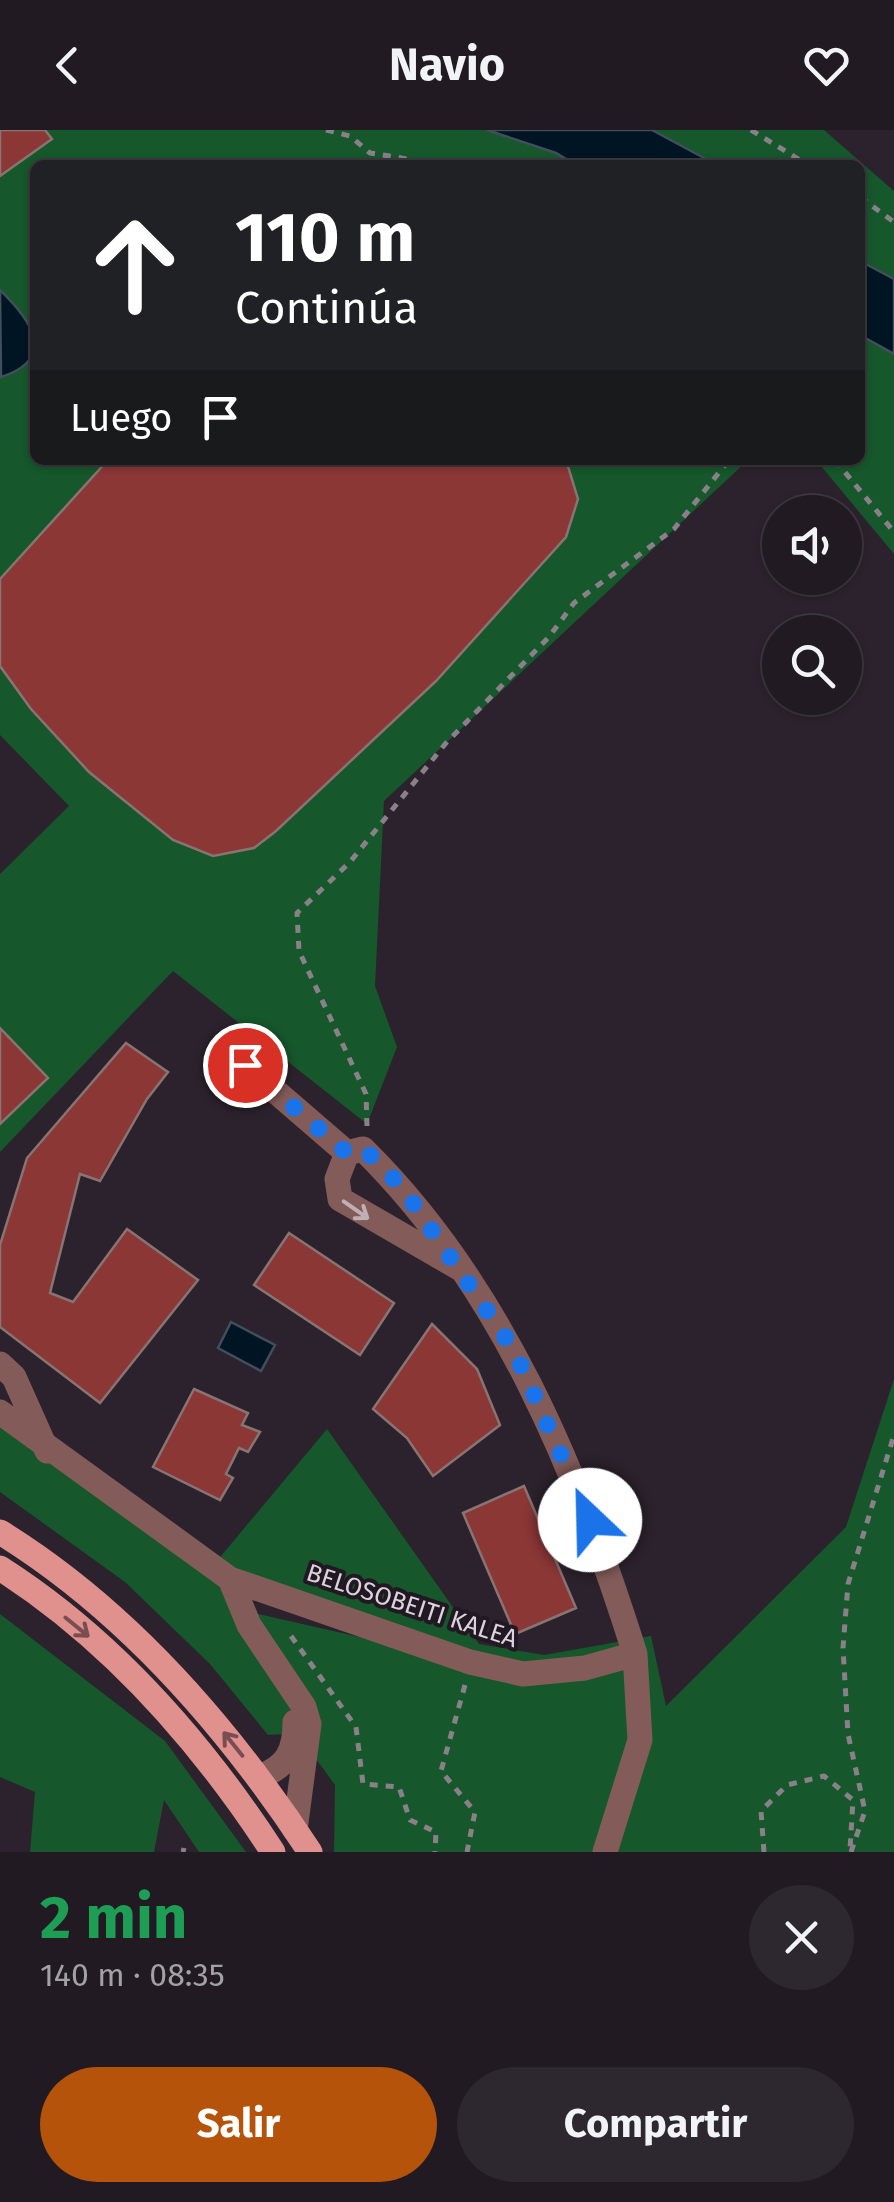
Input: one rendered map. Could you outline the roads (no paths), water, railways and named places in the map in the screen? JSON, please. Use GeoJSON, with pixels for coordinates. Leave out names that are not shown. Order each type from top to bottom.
{"type":"FeatureCollection","features":[{"type":"Feature","properties":{"kind":"main road"},"geometry":{"type":"LineString","coordinates":[[0,1532],[68,1580],[149,1650],[200,1704],[259,1777],[303,1841]]}},
{"type":"Feature","properties":{"kind":"main road"},"geometry":{"type":"LineString","coordinates":[[0,1568],[90,1638],[172,1716],[273,1852]]}},
{"type":"Feature","properties":{"kind":"street"},"geometry":{"type":"LineString","coordinates":[[245,1065],[402,1187],[514,1350],[590,1520],[635,1654],[640,1740],[605,1852]]}},
{"type":"Feature","properties":{"kind":"street"},"geometry":{"type":"LineString","coordinates":[[355,1151],[336,1179],[340,1199],[459,1268]]}},
{"type":"Feature","properties":{"kind":"street"},"geometry":{"type":"LineString","coordinates":[[0,1364],[14,1377],[47,1450]]}},
{"type":"Feature","properties":{"kind":"street","name":"BELOSOBEITI KALEA"},"geometry":{"type":"LineString","coordinates":[[0,1412],[230,1580],[470,1662],[524,1674],[585,1668],[635,1654]]}},
{"type":"Feature","properties":{"kind":"street"},"geometry":{"type":"LineString","coordinates":[[230,1580],[232,1614],[295,1721],[292,1749],[286,1761],[259,1777]]}},
{"type":"Feature","properties":{"kind":"street"},"geometry":{"type":"LineString","coordinates":[[230,1580],[249,1625],[304,1707],[309,1724],[303,1841]]}},
{"type":"Feature","properties":{"kind":"water"},"geometry":{"type":"Polygon","coordinates":[[[487,130],[652,130],[708,160],[568,160],[487,130]]]}},
{"type":"Feature","properties":{"kind":"water"},"geometry":{"type":"Polygon","coordinates":[[[865,264],[894,279],[894,354],[865,338],[865,264]]]}},
{"type":"Feature","properties":{"kind":"water"},"geometry":{"type":"Polygon","coordinates":[[[0,290],[30,327],[30,359],[1,377],[0,290]]]}},
{"type":"Feature","properties":{"kind":"water"},"geometry":{"type":"Polygon","coordinates":[[[231,1322],[275,1345],[261,1371],[218,1348],[231,1322]]]}}]}
